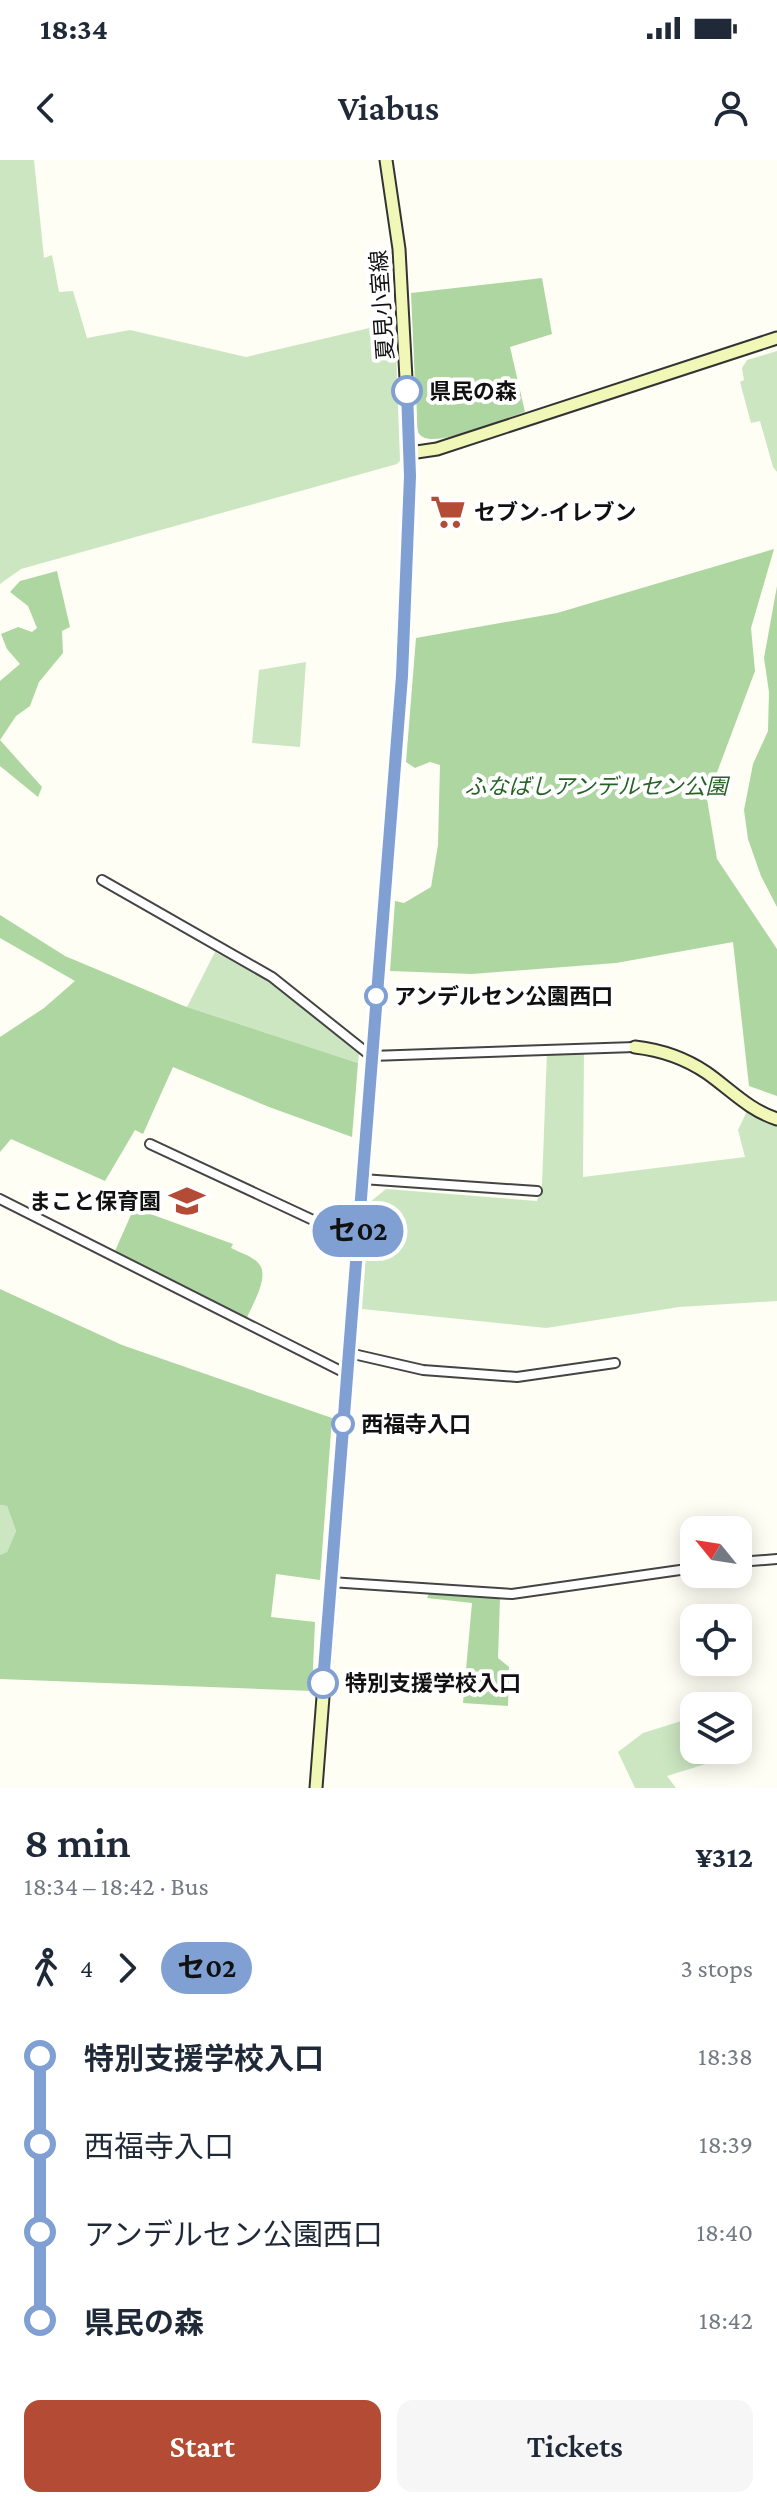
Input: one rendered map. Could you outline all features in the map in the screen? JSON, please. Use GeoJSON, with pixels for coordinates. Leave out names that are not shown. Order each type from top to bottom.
{"type":"FeatureCollection","features":[{"type":"Feature","properties":{"kind":"main road","name":"夏見小室線"},"geometry":{"type":"LineString","coordinates":[[316,1788],[404,642],[410,453],[399,249],[386,160]]}},
{"type":"Feature","properties":{"kind":"main road"},"geometry":{"type":"LineString","coordinates":[[410,453],[437,449],[777,338]]}},
{"type":"Feature","properties":{"kind":"main road"},"geometry":{"type":"LineString","coordinates":[[635,1047],[660,1051],[695,1065],[745,1104],[777,1119]]}},
{"type":"Feature","properties":{"kind":"street"},"geometry":{"type":"LineString","coordinates":[[102,880],[272,977],[371,1056],[635,1047]]}},
{"type":"Feature","properties":{"kind":"street"},"geometry":{"type":"LineString","coordinates":[[150,1144],[358,1241]]}},
{"type":"Feature","properties":{"kind":"street"},"geometry":{"type":"LineString","coordinates":[[362,1179],[537,1191]]}},
{"type":"Feature","properties":{"kind":"street"},"geometry":{"type":"LineString","coordinates":[[0,1199],[347,1374]]}},
{"type":"Feature","properties":{"kind":"street"},"geometry":{"type":"LineString","coordinates":[[349,1353],[423,1370],[517,1377],[615,1363]]}},
{"type":"Feature","properties":{"kind":"street"},"geometry":{"type":"LineString","coordinates":[[752,1561],[777,1559]]}},
{"type":"Feature","properties":{"kind":"street"},"geometry":{"type":"LineString","coordinates":[[330,1582],[512,1594],[680,1570]]}},
{"type":"Feature","properties":{"kind":"green space","name":"県民の森"},"geometry":{"type":"Polygon","coordinates":[[[0,160],[34,160],[44,258],[52,255],[59,292],[73,291],[87,338],[130,330],[246,357],[395,322],[400,461],[21,569],[0,584],[0,160]]]}},
{"type":"Feature","properties":{"kind":"green space"},"geometry":{"type":"Polygon","coordinates":[[[542,278],[552,334],[510,347],[525,412],[457,435],[431,439],[421,436],[417,427],[411,293],[542,278]]]}},
{"type":"Feature","properties":{"kind":"green space"},"geometry":{"type":"Polygon","coordinates":[[[777,351],[777,472],[760,421],[751,423],[740,382],[744,380],[742,368],[747,360],[777,351]]]}},
{"type":"Feature","properties":{"kind":"green space","name":"ふなばしアンデルセン公園"},"geometry":{"type":"Polygon","coordinates":[[[774,549],[751,628],[755,671],[707,799],[717,859],[777,949],[777,1096],[749,1086],[733,942],[616,963],[472,974],[390,971],[395,901],[404,903],[431,887],[438,845],[440,765],[430,762],[415,768],[406,762],[416,638],[557,613],[774,549]]]}},
{"type":"Feature","properties":{"kind":"green space"},"geometry":{"type":"Polygon","coordinates":[[[57,571],[70,627],[62,631],[63,653],[39,682],[30,706],[16,716],[0,740],[0,681],[20,664],[7,649],[1,634],[18,627],[32,632],[37,628],[28,606],[10,592],[20,581],[57,571]]]}},
{"type":"Feature","properties":{"kind":"green space"},"geometry":{"type":"Polygon","coordinates":[[[777,586],[777,907],[761,876],[748,839],[744,810],[753,764],[768,731],[769,692],[764,658],[777,586]]]}},
{"type":"Feature","properties":{"kind":"green space"},"geometry":{"type":"Polygon","coordinates":[[[306,662],[300,747],[252,743],[259,670],[306,662]]]}},
{"type":"Feature","properties":{"kind":"green space"},"geometry":{"type":"Polygon","coordinates":[[[0,740],[42,787],[38,797],[0,766],[0,740]]]}},
{"type":"Feature","properties":{"kind":"green space"},"geometry":{"type":"Polygon","coordinates":[[[0,915],[65,956],[184,1006],[358,1063],[352,1137],[173,1067],[143,1134],[135,1130],[105,1181],[11,1139],[0,1152],[0,1037],[44,1008],[75,981],[0,938],[0,915]]]}},
{"type":"Feature","properties":{"kind":"green space"},"geometry":{"type":"Polygon","coordinates":[[[215,952],[269,981],[359,1054],[358,1063],[187,1007],[215,952]]]}},
{"type":"Feature","properties":{"kind":"green space"},"geometry":{"type":"Polygon","coordinates":[[[547,1051],[584,1051],[583,1177],[745,1157],[738,1130],[747,1111],[777,1124],[777,1301],[679,1307],[546,1328],[362,1309],[370,1202],[386,1189],[537,1201],[542,1185],[547,1051]]]}},
{"type":"Feature","properties":{"kind":"green space"},"geometry":{"type":"Polygon","coordinates":[[[134,1208],[233,1244],[231,1248],[257,1261],[262,1269],[261,1283],[247,1318],[115,1251],[134,1208]]]}},
{"type":"Feature","properties":{"kind":"green space"},"geometry":{"type":"Polygon","coordinates":[[[0,1289],[122,1345],[332,1418],[320,1580],[276,1574],[271,1617],[315,1622],[312,1691],[0,1679],[0,1555],[7,1552],[16,1531],[7,1506],[0,1505],[0,1289]]]}},
{"type":"Feature","properties":{"kind":"green space"},"geometry":{"type":"Polygon","coordinates":[[[0,1505],[7,1506],[16,1531],[7,1552],[0,1555],[0,1505]]]}},
{"type":"Feature","properties":{"kind":"green space"},"geometry":{"type":"Polygon","coordinates":[[[429,1593],[500,1598],[498,1658],[509,1667],[508,1706],[463,1703],[472,1603],[427,1598],[429,1593]]]}},
{"type":"Feature","properties":{"kind":"green space"},"geometry":{"type":"Polygon","coordinates":[[[680,1721],[680,1764],[706,1764],[667,1776],[676,1788],[635,1788],[618,1752],[643,1733],[680,1721]]]}},
{"type":"Feature","properties":{"kind":"bus line","name":"セ02"},"geometry":{"type":"LineString","coordinates":[[323,1683],[402,676],[410,476],[407,391]]}},
{"type":"Feature","properties":{"kind":"place","name":"県民の森"},"geometry":{"type":"Point","coordinates":[407,391]}},
{"type":"Feature","properties":{"kind":"place","name":"セブン-イレブン"},"geometry":{"type":"Point","coordinates":[448,512]}},
{"type":"Feature","properties":{"kind":"place","name":"アンデルセン公園西口"},"geometry":{"type":"Point","coordinates":[376,996]}},
{"type":"Feature","properties":{"kind":"place","name":"まこと保育園"},"geometry":{"type":"Point","coordinates":[187,1201]}},
{"type":"Feature","properties":{"kind":"place","name":"西福寺入口"},"geometry":{"type":"Point","coordinates":[343,1424]}},
{"type":"Feature","properties":{"kind":"place","name":"特別支援学校入口"},"geometry":{"type":"Point","coordinates":[323,1683]}}]}
